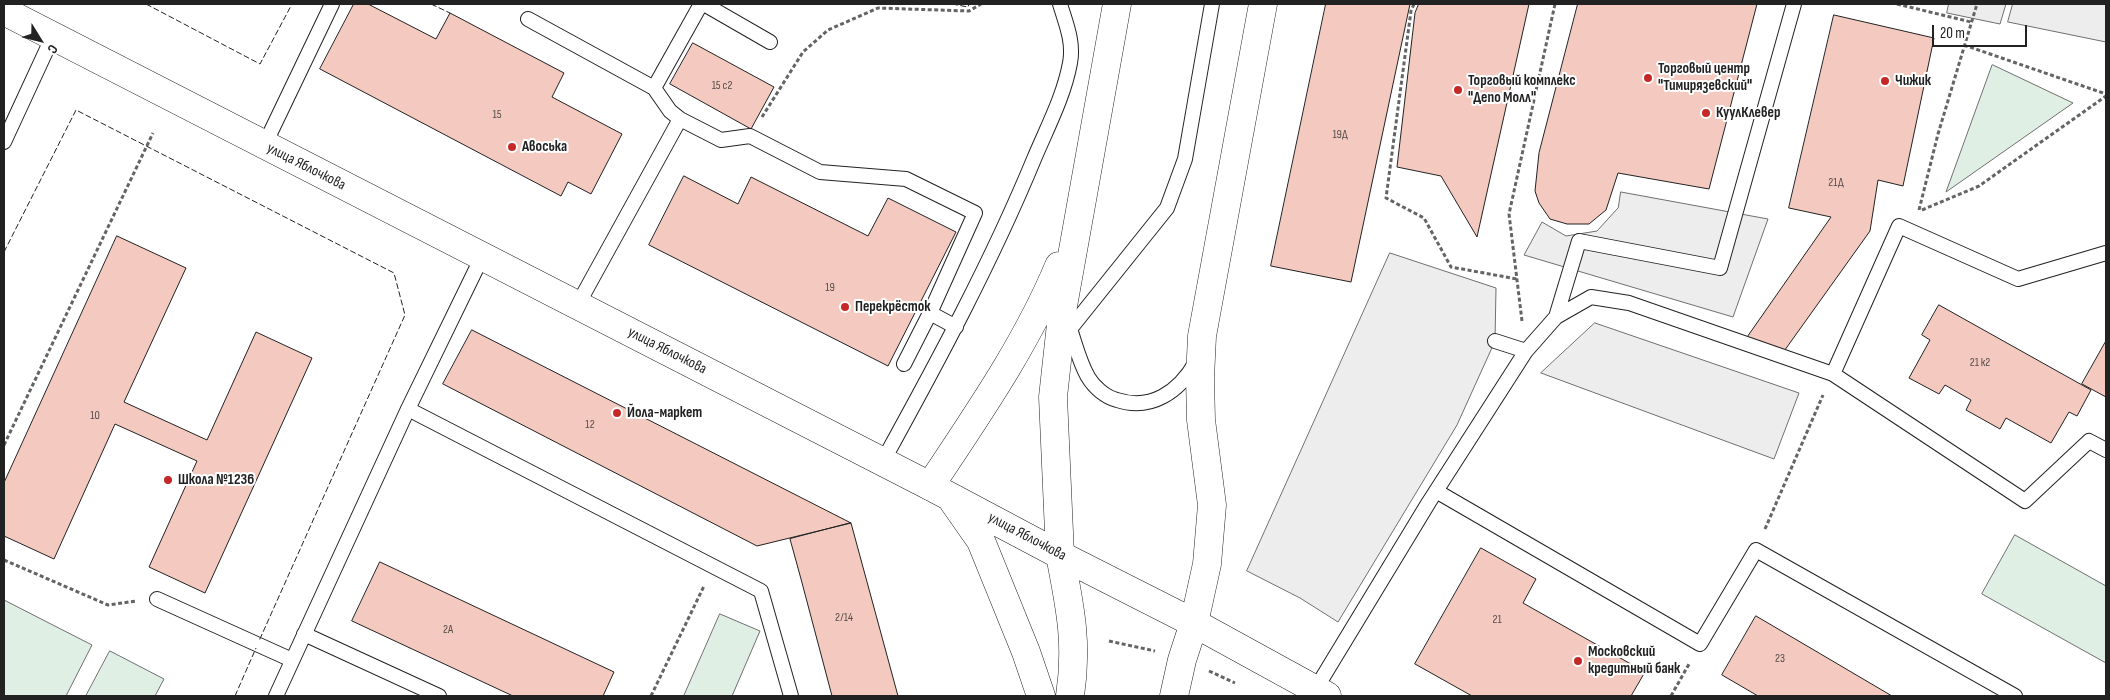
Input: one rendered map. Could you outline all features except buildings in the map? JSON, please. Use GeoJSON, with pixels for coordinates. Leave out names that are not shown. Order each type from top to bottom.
{"type":"FeatureCollection","features":[{"type":"Feature","properties":{"kind":"street"},"geometry":{"type":"LineString","coordinates":[[1070,696],[1074,669],[1073,626],[1060,555],[1053,397],[1058,356],[1067,318],[1079,218],[1117,4]]}},
{"type":"Feature","properties":{"kind":"street"},"geometry":{"type":"LineString","coordinates":[[1174,696],[1208,564],[1212,505],[1201,420],[1200,355],[1263,4]]}},
{"type":"Feature","properties":{"kind":"street","name":"улица Яблочкова"},"geometry":{"type":"LineString","coordinates":[[4,11],[264,146],[883,461],[1060,555],[1194,623],[1312,694]]}},
{"type":"Feature","properties":{"kind":"street"},"geometry":{"type":"LineString","coordinates":[[1041,696],[1026,652],[981,541],[940,491],[1045,300],[1079,218]]}},
{"type":"Feature","properties":{"kind":"lane"},"geometry":{"type":"LineString","coordinates":[[264,146],[332,4]]}},
{"type":"Feature","properties":{"kind":"lane"},"geometry":{"type":"LineString","coordinates":[[654,88],[702,4],[770,42]]}},
{"type":"Feature","properties":{"kind":"lane"},"geometry":{"type":"LineString","coordinates":[[883,461],[956,327],[1020,193],[1064,86],[1070,62],[1072,41],[1060,4]]}},
{"type":"Feature","properties":{"kind":"lane"},"geometry":{"type":"LineString","coordinates":[[1200,355],[1189,374],[1173,390],[1160,399],[1144,404],[1128,404],[1112,399],[1099,390],[1088,378],[1067,318],[1167,208],[1185,159],[1212,4]]}},
{"type":"Feature","properties":{"kind":"lane"},"geometry":{"type":"LineString","coordinates":[[1556,317],[1579,241],[1720,268],[1794,4]]}},
{"type":"Feature","properties":{"kind":"lane"},"geometry":{"type":"LineString","coordinates":[[528,19],[654,88],[670,110],[680,119],[721,140],[750,136],[820,172],[906,179],[975,213],[930,313],[904,364]]}},
{"type":"Feature","properties":{"kind":"lane"},"geometry":{"type":"LineString","coordinates":[[4,142],[53,36]]}},
{"type":"Feature","properties":{"kind":"lane"},"geometry":{"type":"LineString","coordinates":[[577,306],[680,119]]}},
{"type":"Feature","properties":{"kind":"lane"},"geometry":{"type":"LineString","coordinates":[[1833,374],[1899,226],[2018,279],[2106,254]]}},
{"type":"Feature","properties":{"kind":"lane"},"geometry":{"type":"LineString","coordinates":[[276,696],[408,409],[482,257]]}},
{"type":"Feature","properties":{"kind":"lane"},"geometry":{"type":"LineString","coordinates":[[1312,694],[1436,491],[1526,351],[1556,317],[1591,297],[1629,302],[1833,374],[2025,501],[2089,441],[2106,450]]}},
{"type":"Feature","properties":{"kind":"lane"},"geometry":{"type":"LineString","coordinates":[[930,313],[956,327]]}},
{"type":"Feature","properties":{"kind":"lane"},"geometry":{"type":"LineString","coordinates":[[1495,341],[1526,351]]}},
{"type":"Feature","properties":{"kind":"lane"},"geometry":{"type":"LineString","coordinates":[[408,409],[714,565],[761,591],[791,696]]}},
{"type":"Feature","properties":{"kind":"lane"},"geometry":{"type":"LineString","coordinates":[[1436,491],[1700,644],[1756,550],[2015,696]]}},
{"type":"Feature","properties":{"kind":"lane"},"geometry":{"type":"LineString","coordinates":[[157,598],[292,660]]}},
{"type":"Feature","properties":{"kind":"lane"},"geometry":{"type":"LineString","coordinates":[[304,634],[439,696]]}},
{"type":"Feature","properties":{"kind":"path"},"geometry":{"type":"LineString","coordinates":[[750,136],[803,52],[828,30],[878,8],[969,11],[981,4]]}},
{"type":"Feature","properties":{"kind":"path"},"geometry":{"type":"LineString","coordinates":[[1414,4],[1411,11],[1386,198],[1424,218],[1451,267],[1517,279]]}},
{"type":"Feature","properties":{"kind":"path"},"geometry":{"type":"LineString","coordinates":[[1526,351],[1509,214],[1555,4]]}},
{"type":"Feature","properties":{"kind":"path"},"geometry":{"type":"LineString","coordinates":[[1897,4],[1971,22]]}},
{"type":"Feature","properties":{"kind":"path"},"geometry":{"type":"LineString","coordinates":[[1919,211],[1938,134],[1977,4]]}},
{"type":"Feature","properties":{"kind":"path"},"geometry":{"type":"LineString","coordinates":[[1964,45],[2106,95]]}},
{"type":"Feature","properties":{"kind":"path"},"geometry":{"type":"LineString","coordinates":[[1899,226],[1919,211],[1979,186],[2106,95]]}},
{"type":"Feature","properties":{"kind":"path"},"geometry":{"type":"LineString","coordinates":[[4,445],[153,133]]}},
{"type":"Feature","properties":{"kind":"path"},"geometry":{"type":"LineString","coordinates":[[1756,550],[1833,374]]}},
{"type":"Feature","properties":{"kind":"path"},"geometry":{"type":"LineString","coordinates":[[4,560],[108,605],[157,598]]}},
{"type":"Feature","properties":{"kind":"path"},"geometry":{"type":"LineString","coordinates":[[651,696],[714,565]]}},
{"type":"Feature","properties":{"kind":"path"},"geometry":{"type":"LineString","coordinates":[[1109,642],[1157,652]]}},
{"type":"Feature","properties":{"kind":"path"},"geometry":{"type":"LineString","coordinates":[[1672,696],[1700,644]]}},
{"type":"Feature","properties":{"kind":"path"},"geometry":{"type":"LineString","coordinates":[[1204,669],[1242,685]]}},
{"type":"Feature","properties":{"kind":"green space"},"geometry":{"type":"Polygon","coordinates":[[[1992,65],[2073,103],[1946,192],[1992,65]]]}},
{"type":"Feature","properties":{"kind":"green space"},"geometry":{"type":"Polygon","coordinates":[[[2015,535],[2106,586],[2106,663],[1982,594],[2015,535]]]}},
{"type":"Feature","properties":{"kind":"green space"},"geometry":{"type":"Polygon","coordinates":[[[4,600],[92,645],[66,696],[4,696],[4,600]]]}},
{"type":"Feature","properties":{"kind":"green space"},"geometry":{"type":"Polygon","coordinates":[[[720,614],[760,631],[732,696],[684,696],[720,614]]]}},
{"type":"Feature","properties":{"kind":"green space"},"geometry":{"type":"Polygon","coordinates":[[[110,651],[164,679],[155,696],[86,696],[110,651]]]}},
{"type":"Feature","properties":{"kind":"shaded area"},"geometry":{"type":"Polygon","coordinates":[[[1949,4],[2006,4],[2000,24],[1947,13],[1949,4]]]}},
{"type":"Feature","properties":{"kind":"shaded area"},"geometry":{"type":"Polygon","coordinates":[[[2013,4],[2106,4],[2106,42],[2008,22],[2013,4]]]}},
{"type":"Feature","properties":{"kind":"shaded area"},"geometry":{"type":"Polygon","coordinates":[[[1621,192],[1768,219],[1733,317],[1524,255],[1542,222],[1566,236],[1597,231],[1618,208],[1621,192]]]}},
{"type":"Feature","properties":{"kind":"shaded area"},"geometry":{"type":"Polygon","coordinates":[[[1390,253],[1496,288],[1495,341],[1457,425],[1338,622],[1300,598],[1247,571],[1390,253]]]}},
{"type":"Feature","properties":{"kind":"shaded area"},"geometry":{"type":"Polygon","coordinates":[[[1595,323],[1799,393],[1774,459],[1541,373],[1595,323]]]}},
{"type":"Feature","properties":{"kind":"fence"},"geometry":{"type":"LineString","coordinates":[[146,4],[260,64],[292,4]]}},
{"type":"Feature","properties":{"kind":"fence"},"geometry":{"type":"LineString","coordinates":[[431,4],[450,13]]}},
{"type":"Feature","properties":{"kind":"fence"},"geometry":{"type":"LineString","coordinates":[[952,4],[968,7],[969,4]]}},
{"type":"Feature","properties":{"kind":"fence"},"geometry":{"type":"LineString","coordinates":[[4,252],[76,110],[394,273],[405,315],[259,641]]}},
{"type":"Feature","properties":{"kind":"fence"},"geometry":{"type":"LineString","coordinates":[[235,696],[256,648]]}},
{"type":"Feature","properties":{"kind":"place","name":"Торговый центр \"Тимирязевский\""},"geometry":{"type":"Point","coordinates":[1648,78]}},
{"type":"Feature","properties":{"kind":"place","name":"Чижик"},"geometry":{"type":"Point","coordinates":[1885,81]}},
{"type":"Feature","properties":{"kind":"place","name":"Торговый комплекс \"Депо Молл\""},"geometry":{"type":"Point","coordinates":[1458,90]}},
{"type":"Feature","properties":{"kind":"place","name":"КуулКлевер"},"geometry":{"type":"Point","coordinates":[1706,113]}},
{"type":"Feature","properties":{"kind":"place","name":"Авоська"},"geometry":{"type":"Point","coordinates":[512,147]}},
{"type":"Feature","properties":{"kind":"place","name":"Перекрёсток"},"geometry":{"type":"Point","coordinates":[845,307]}},
{"type":"Feature","properties":{"kind":"place","name":"Йола-маркет"},"geometry":{"type":"Point","coordinates":[617,413]}},
{"type":"Feature","properties":{"kind":"place","name":"Школа №1236"},"geometry":{"type":"Point","coordinates":[168,480]}},
{"type":"Feature","properties":{"kind":"place","name":"Московский кредитный банк"},"geometry":{"type":"Point","coordinates":[1578,661]}}]}
